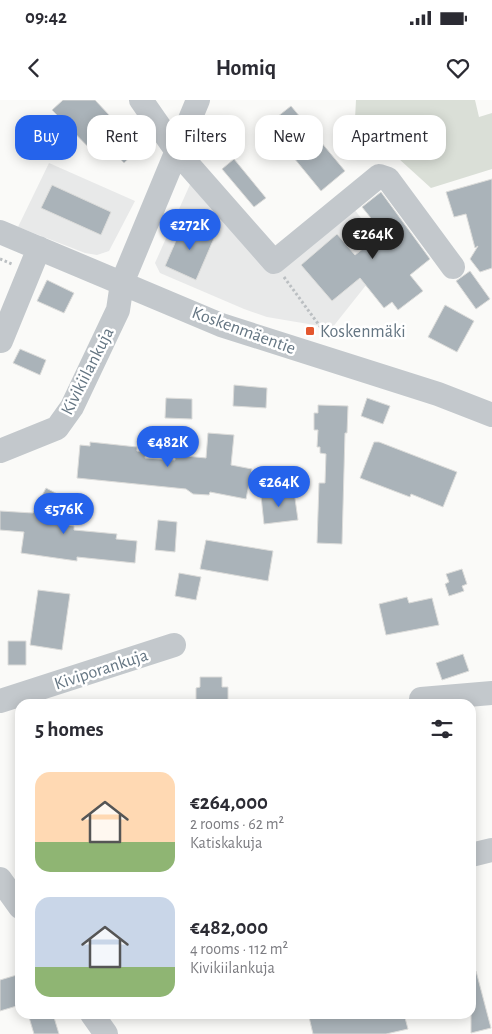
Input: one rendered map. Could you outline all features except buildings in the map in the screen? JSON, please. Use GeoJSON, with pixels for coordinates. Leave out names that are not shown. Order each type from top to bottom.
{"type":"FeatureCollection","features":[{"type":"Feature","properties":{"kind":"street"},"geometry":{"type":"LineString","coordinates":[[141,100],[166,136]]}},
{"type":"Feature","properties":{"kind":"street","name":"Kivikiilankuja"},"geometry":{"type":"LineString","coordinates":[[192,115],[198,100]]}},
{"type":"Feature","properties":{"kind":"street","name":"Kivikiilankuja"},"geometry":{"type":"LineString","coordinates":[[0,451],[57,428],[72,407],[118,310],[122,283],[175,160]]}},
{"type":"Feature","properties":{"kind":"street"},"geometry":{"type":"LineString","coordinates":[[184,160],[274,262],[379,176],[388,179],[453,267]]}},
{"type":"Feature","properties":{"kind":"street","name":"Koskenmäentie"},"geometry":{"type":"LineString","coordinates":[[0,232],[221,325],[438,394],[492,414]]}},
{"type":"Feature","properties":{"kind":"street"},"geometry":{"type":"LineString","coordinates":[[1,341],[39,248]]}},
{"type":"Feature","properties":{"kind":"street","name":"Kiviporankuja"},"geometry":{"type":"LineString","coordinates":[[0,701],[174,645]]}},
{"type":"Feature","properties":{"kind":"street"},"geometry":{"type":"LineString","coordinates":[[421,699],[492,693]]}},
{"type":"Feature","properties":{"kind":"street"},"geometry":{"type":"LineString","coordinates":[[476,854],[492,850]]}},
{"type":"Feature","properties":{"kind":"street"},"geometry":{"type":"LineString","coordinates":[[0,879],[15,900]]}},
{"type":"Feature","properties":{"kind":"street"},"geometry":{"type":"LineString","coordinates":[[96,1019],[106,1034]]}},
{"type":"Feature","properties":{"kind":"path"},"geometry":{"type":"LineString","coordinates":[[274,262],[327,336]]}},
{"type":"Feature","properties":{"kind":"shaded area"},"geometry":{"type":"Polygon","coordinates":[[[356,100],[475,100],[479,117],[492,113],[492,169],[431,188],[400,160],[446,160],[446,115],[355,115],[356,100]]]}},
{"type":"Feature","properties":{"kind":"shaded area"},"geometry":{"type":"Polygon","coordinates":[[[49,163],[135,201],[109,251],[97,255],[85,253],[18,227],[49,163]]]}},
{"type":"Feature","properties":{"kind":"shaded area"},"geometry":{"type":"Polygon","coordinates":[[[192,180],[271,272],[354,209],[390,255],[332,328],[267,317],[244,309],[160,273],[155,263],[192,180]]]}},
{"type":"Feature","properties":{"kind":"place","name":"Koskenmäki"},"geometry":{"type":"Point","coordinates":[310,331]}}]}
